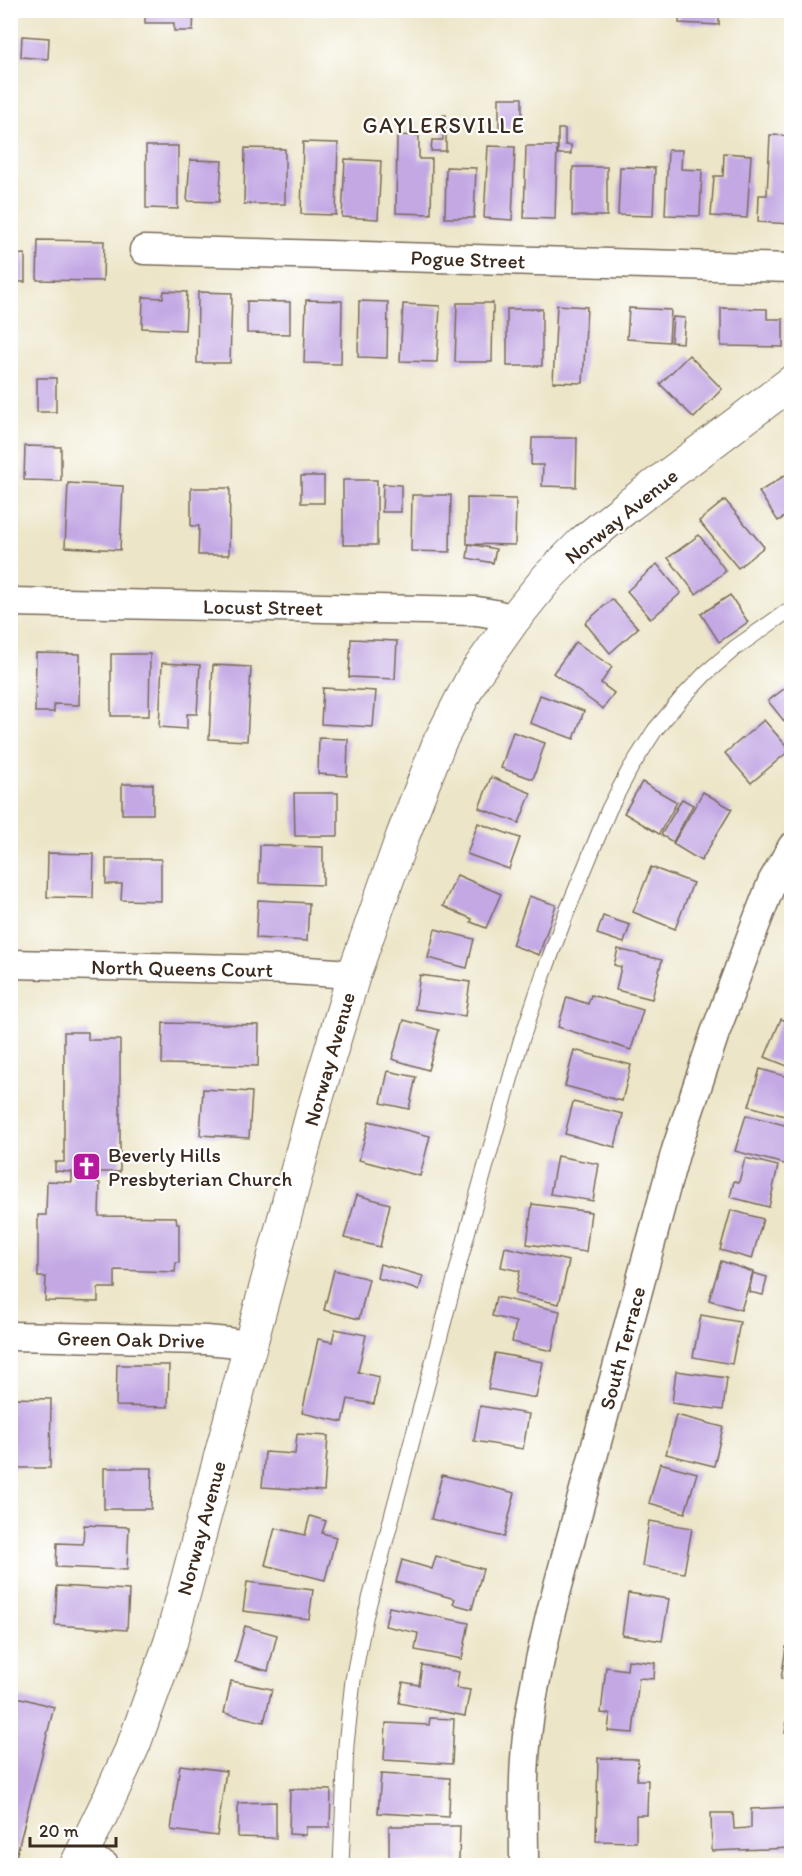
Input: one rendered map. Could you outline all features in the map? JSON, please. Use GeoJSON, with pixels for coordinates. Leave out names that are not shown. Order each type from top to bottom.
{"type":"FeatureCollection","features":[{"type":"Feature","properties":{"kind":"street","name":"Pogue Street"},"geometry":{"type":"LineString","coordinates":[[144,250],[792,268]]}},
{"type":"Feature","properties":{"kind":"street","name":"Norway Avenue"},"geometry":{"type":"LineString","coordinates":[[87,1862],[134,1744],[171,1641],[315,1104],[353,977],[403,835],[439,743],[473,677],[514,619],[548,578],[583,542],[792,382]]}},
{"type":"Feature","properties":{"kind":"street","name":"Locust Street"},"geometry":{"type":"LineString","coordinates":[[10,602],[477,611],[514,619]]}},
{"type":"Feature","properties":{"kind":"street","name":"South Terrace"},"geometry":{"type":"LineString","coordinates":[[524,1866],[527,1737],[535,1683],[552,1608],[676,1150],[715,1033],[755,926],[772,882],[792,847]]}},
{"type":"Feature","properties":{"kind":"street","name":"North Queens Court"},"geometry":{"type":"LineString","coordinates":[[10,964],[292,970],[336,973],[353,977]]}},
{"type":"Feature","properties":{"kind":"street","name":"Green Oak Drive"},"geometry":{"type":"LineString","coordinates":[[10,1336],[206,1340],[228,1341],[250,1346]]}},
{"type":"Feature","properties":{"kind":"lane"},"geometry":{"type":"LineString","coordinates":[[341,1866],[346,1745],[352,1680],[365,1618],[499,1117],[544,973],[609,809],[630,769],[655,730],[706,673],[735,648],[792,608]]}},
{"type":"Feature","properties":{"kind":"building"},"geometry":{"type":"Polygon","coordinates":[[[145,10],[194,10],[193,31],[174,31],[174,23],[145,23],[145,10]]]}},
{"type":"Feature","properties":{"kind":"building"},"geometry":{"type":"Polygon","coordinates":[[[680,10],[719,10],[719,25],[679,23],[680,10]]]}},
{"type":"Feature","properties":{"kind":"building"},"geometry":{"type":"Polygon","coordinates":[[[22,36],[49,38],[48,59],[21,57],[22,36]]]}},
{"type":"Feature","properties":{"kind":"building"},"geometry":{"type":"Polygon","coordinates":[[[499,98],[522,98],[522,128],[499,128],[499,98]]]}},
{"type":"Feature","properties":{"kind":"building"},"geometry":{"type":"Polygon","coordinates":[[[443,115],[446,115],[446,151],[431,151],[432,140],[443,140],[443,115]]]}},
{"type":"Feature","properties":{"kind":"building"},"geometry":{"type":"Polygon","coordinates":[[[558,129],[565,129],[565,145],[571,145],[571,154],[558,154],[558,129]]]}},
{"type":"Feature","properties":{"kind":"building"},"geometry":{"type":"Polygon","coordinates":[[[397,135],[419,136],[419,159],[432,159],[431,214],[396,213],[397,135]]]}},
{"type":"Feature","properties":{"kind":"building"},"geometry":{"type":"Polygon","coordinates":[[[770,135],[792,136],[792,224],[758,222],[759,195],[767,195],[770,135]]]}},
{"type":"Feature","properties":{"kind":"building"},"geometry":{"type":"Polygon","coordinates":[[[303,142],[338,143],[336,215],[301,214],[303,142]]]}},
{"type":"Feature","properties":{"kind":"building"},"geometry":{"type":"Polygon","coordinates":[[[146,146],[178,146],[178,209],[146,208],[146,146]]]}},
{"type":"Feature","properties":{"kind":"building"},"geometry":{"type":"Polygon","coordinates":[[[488,146],[515,147],[512,220],[484,218],[488,146]]]}},
{"type":"Feature","properties":{"kind":"building"},"geometry":{"type":"Polygon","coordinates":[[[526,146],[557,146],[555,219],[524,218],[526,146]]]}},
{"type":"Feature","properties":{"kind":"building"},"geometry":{"type":"Polygon","coordinates":[[[245,148],[285,149],[285,204],[244,204],[245,148]]]}},
{"type":"Feature","properties":{"kind":"building"},"geometry":{"type":"Polygon","coordinates":[[[668,150],[682,150],[681,169],[702,170],[700,216],[665,215],[668,150]]]}},
{"type":"Feature","properties":{"kind":"building"},"geometry":{"type":"Polygon","coordinates":[[[724,153],[751,155],[747,218],[711,216],[714,176],[723,176],[724,153]]]}},
{"type":"Feature","properties":{"kind":"building"},"geometry":{"type":"Polygon","coordinates":[[[345,159],[381,161],[378,219],[342,217],[345,159]]]}},
{"type":"Feature","properties":{"kind":"building"},"geometry":{"type":"Polygon","coordinates":[[[190,160],[222,161],[219,202],[187,201],[190,160]]]}},
{"type":"Feature","properties":{"kind":"building"},"geometry":{"type":"Polygon","coordinates":[[[446,167],[476,168],[474,218],[445,218],[446,167]]]}},
{"type":"Feature","properties":{"kind":"building"},"geometry":{"type":"Polygon","coordinates":[[[573,167],[607,167],[607,216],[572,216],[573,167]]]}},
{"type":"Feature","properties":{"kind":"building"},"geometry":{"type":"Polygon","coordinates":[[[620,167],[655,168],[653,216],[618,215],[620,167]]]}},
{"type":"Feature","properties":{"kind":"building"},"geometry":{"type":"Polygon","coordinates":[[[38,240],[104,241],[103,281],[37,280],[38,240]]]}},
{"type":"Feature","properties":{"kind":"building"},"geometry":{"type":"Polygon","coordinates":[[[25,254],[25,282],[10,282],[10,255],[25,254]]]}},
{"type":"Feature","properties":{"kind":"building"},"geometry":{"type":"Polygon","coordinates":[[[164,291],[187,292],[185,330],[142,328],[143,297],[163,298],[164,291]]]}},
{"type":"Feature","properties":{"kind":"building"},"geometry":{"type":"Polygon","coordinates":[[[198,292],[232,293],[230,363],[197,363],[198,292]]]}},
{"type":"Feature","properties":{"kind":"building"},"geometry":{"type":"Polygon","coordinates":[[[306,300],[342,301],[341,364],[304,363],[306,300]]]}},
{"type":"Feature","properties":{"kind":"building"},"geometry":{"type":"Polygon","coordinates":[[[247,301],[290,302],[290,334],[247,333],[247,301]]]}},
{"type":"Feature","properties":{"kind":"building"},"geometry":{"type":"Polygon","coordinates":[[[359,301],[388,302],[387,358],[358,357],[359,301]]]}},
{"type":"Feature","properties":{"kind":"building"},"geometry":{"type":"Polygon","coordinates":[[[457,303],[493,303],[492,362],[455,362],[457,303]]]}},
{"type":"Feature","properties":{"kind":"building"},"geometry":{"type":"Polygon","coordinates":[[[403,304],[440,306],[437,362],[400,361],[403,304]]]}},
{"type":"Feature","properties":{"kind":"building"},"geometry":{"type":"Polygon","coordinates":[[[557,305],[587,307],[583,383],[553,382],[557,305]]]}},
{"type":"Feature","properties":{"kind":"building"},"geometry":{"type":"Polygon","coordinates":[[[629,308],[671,310],[669,342],[627,339],[629,308]]]}},
{"type":"Feature","properties":{"kind":"building"},"geometry":{"type":"Polygon","coordinates":[[[721,308],[767,309],[767,319],[783,319],[783,347],[721,346],[721,308]]]}},
{"type":"Feature","properties":{"kind":"building"},"geometry":{"type":"Polygon","coordinates":[[[507,309],[542,309],[542,366],[507,366],[507,309]]]}},
{"type":"Feature","properties":{"kind":"building"},"geometry":{"type":"Polygon","coordinates":[[[673,317],[685,318],[683,343],[671,342],[673,317]]]}},
{"type":"Feature","properties":{"kind":"building"},"geometry":{"type":"Polygon","coordinates":[[[689,355],[722,389],[694,418],[660,384],[689,355]]]}},
{"type":"Feature","properties":{"kind":"building"},"geometry":{"type":"Polygon","coordinates":[[[37,378],[56,378],[56,412],[37,412],[37,378]]]}},
{"type":"Feature","properties":{"kind":"building"},"geometry":{"type":"Polygon","coordinates":[[[532,438],[577,438],[576,487],[542,486],[543,465],[531,465],[532,438]]]}},
{"type":"Feature","properties":{"kind":"building"},"geometry":{"type":"Polygon","coordinates":[[[25,446],[61,447],[61,481],[24,480],[25,446]]]}},
{"type":"Feature","properties":{"kind":"building"},"geometry":{"type":"Polygon","coordinates":[[[790,472],[792,475],[792,513],[778,521],[759,492],[790,472]]]}},
{"type":"Feature","properties":{"kind":"building"},"geometry":{"type":"Polygon","coordinates":[[[301,476],[324,476],[324,503],[301,503],[301,476]]]}},
{"type":"Feature","properties":{"kind":"building"},"geometry":{"type":"Polygon","coordinates":[[[343,480],[377,480],[377,545],[343,545],[343,480]]]}},
{"type":"Feature","properties":{"kind":"building"},"geometry":{"type":"Polygon","coordinates":[[[68,483],[123,486],[120,550],[65,547],[68,483]]]}},
{"type":"Feature","properties":{"kind":"building"},"geometry":{"type":"Polygon","coordinates":[[[383,484],[401,485],[401,512],[382,512],[383,484]]]}},
{"type":"Feature","properties":{"kind":"building"},"geometry":{"type":"Polygon","coordinates":[[[191,488],[230,488],[229,555],[198,555],[199,526],[191,526],[191,488]]]}},
{"type":"Feature","properties":{"kind":"building"},"geometry":{"type":"Polygon","coordinates":[[[412,495],[451,495],[450,552],[411,551],[412,495]]]}},
{"type":"Feature","properties":{"kind":"building"},"geometry":{"type":"Polygon","coordinates":[[[467,498],[516,499],[515,545],[467,544],[467,498]]]}},
{"type":"Feature","properties":{"kind":"building"},"geometry":{"type":"Polygon","coordinates":[[[725,500],[764,547],[738,568],[699,521],[725,500]]]}},
{"type":"Feature","properties":{"kind":"building"},"geometry":{"type":"Polygon","coordinates":[[[699,535],[726,571],[696,594],[668,558],[699,535]]]}},
{"type":"Feature","properties":{"kind":"building"},"geometry":{"type":"Polygon","coordinates":[[[469,544],[496,549],[493,563],[467,558],[469,544]]]}},
{"type":"Feature","properties":{"kind":"building"},"geometry":{"type":"Polygon","coordinates":[[[657,564],[681,593],[651,619],[627,591],[657,564]]]}},
{"type":"Feature","properties":{"kind":"building"},"geometry":{"type":"Polygon","coordinates":[[[730,595],[748,622],[719,642],[701,614],[730,595]]]}},
{"type":"Feature","properties":{"kind":"building"},"geometry":{"type":"Polygon","coordinates":[[[612,599],[638,628],[610,653],[585,623],[612,599]]]}},
{"type":"Feature","properties":{"kind":"building"},"geometry":{"type":"Polygon","coordinates":[[[351,639],[397,641],[395,679],[349,677],[351,639]]]}},
{"type":"Feature","properties":{"kind":"building"},"geometry":{"type":"Polygon","coordinates":[[[576,642],[612,667],[601,683],[614,693],[603,709],[553,673],[576,642]]]}},
{"type":"Feature","properties":{"kind":"building"},"geometry":{"type":"Polygon","coordinates":[[[36,653],[80,654],[79,705],[54,704],[54,712],[35,712],[36,653]]]}},
{"type":"Feature","properties":{"kind":"building"},"geometry":{"type":"Polygon","coordinates":[[[111,654],[150,654],[149,716],[111,716],[111,654]]]}},
{"type":"Feature","properties":{"kind":"building"},"geometry":{"type":"Polygon","coordinates":[[[162,663],[200,665],[197,714],[187,714],[187,729],[159,727],[162,663]]]}},
{"type":"Feature","properties":{"kind":"building"},"geometry":{"type":"Polygon","coordinates":[[[213,665],[251,667],[247,741],[209,739],[213,665]]]}},
{"type":"Feature","properties":{"kind":"building"},"geometry":{"type":"Polygon","coordinates":[[[792,683],[792,716],[784,721],[768,701],[792,683]]]}},
{"type":"Feature","properties":{"kind":"building"},"geometry":{"type":"Polygon","coordinates":[[[323,688],[376,691],[373,727],[321,724],[323,688]]]}},
{"type":"Feature","properties":{"kind":"building"},"geometry":{"type":"Polygon","coordinates":[[[540,695],[584,711],[574,739],[530,723],[540,695]]]}},
{"type":"Feature","properties":{"kind":"building"},"geometry":{"type":"Polygon","coordinates":[[[764,720],[790,750],[751,783],[725,753],[764,720]]]}},
{"type":"Feature","properties":{"kind":"building"},"geometry":{"type":"Polygon","coordinates":[[[513,732],[545,743],[533,779],[501,768],[513,732]]]}},
{"type":"Feature","properties":{"kind":"building"},"geometry":{"type":"Polygon","coordinates":[[[319,738],[348,739],[347,776],[318,774],[319,738]]]}},
{"type":"Feature","properties":{"kind":"building"},"geometry":{"type":"Polygon","coordinates":[[[491,777],[531,793],[519,823],[479,808],[491,777]]]}},
{"type":"Feature","properties":{"kind":"building"},"geometry":{"type":"Polygon","coordinates":[[[642,782],[677,802],[659,834],[624,813],[642,782]]]}},
{"type":"Feature","properties":{"kind":"building"},"geometry":{"type":"Polygon","coordinates":[[[122,784],[153,784],[153,814],[122,814],[122,784]]]}},
{"type":"Feature","properties":{"kind":"building"},"geometry":{"type":"Polygon","coordinates":[[[703,792],[732,809],[701,861],[673,844],[703,792]]]}},
{"type":"Feature","properties":{"kind":"building"},"geometry":{"type":"Polygon","coordinates":[[[294,793],[338,793],[338,836],[295,836],[294,793]]]}},
{"type":"Feature","properties":{"kind":"building"},"geometry":{"type":"Polygon","coordinates":[[[682,799],[693,805],[673,842],[661,835],[682,799]]]}},
{"type":"Feature","properties":{"kind":"building"},"geometry":{"type":"Polygon","coordinates":[[[478,823],[520,838],[509,869],[467,854],[478,823]]]}},
{"type":"Feature","properties":{"kind":"building"},"geometry":{"type":"Polygon","coordinates":[[[260,845],[323,847],[323,885],[259,883],[260,845]]]}},
{"type":"Feature","properties":{"kind":"building"},"geometry":{"type":"Polygon","coordinates":[[[48,853],[94,854],[93,898],[47,897],[48,853]]]}},
{"type":"Feature","properties":{"kind":"building"},"geometry":{"type":"Polygon","coordinates":[[[106,859],[161,859],[161,901],[121,900],[122,884],[106,884],[106,859]]]}},
{"type":"Feature","properties":{"kind":"building"},"geometry":{"type":"Polygon","coordinates":[[[651,867],[693,883],[675,929],[633,912],[651,867]]]}},
{"type":"Feature","properties":{"kind":"building"},"geometry":{"type":"Polygon","coordinates":[[[457,875],[501,894],[486,928],[443,906],[457,875]]]}},
{"type":"Feature","properties":{"kind":"building"},"geometry":{"type":"Polygon","coordinates":[[[529,896],[556,905],[539,955],[512,945],[529,896]]]}},
{"type":"Feature","properties":{"kind":"building"},"geometry":{"type":"Polygon","coordinates":[[[258,900],[309,903],[307,941],[256,938],[258,900]]]}},
{"type":"Feature","properties":{"kind":"building"},"geometry":{"type":"Polygon","coordinates":[[[603,916],[630,925],[624,943],[597,934],[603,916]]]}},
{"type":"Feature","properties":{"kind":"building"},"geometry":{"type":"Polygon","coordinates":[[[435,929],[474,939],[467,968],[428,958],[435,929]]]}},
{"type":"Feature","properties":{"kind":"building"},"geometry":{"type":"Polygon","coordinates":[[[618,949],[662,960],[652,999],[616,990],[621,967],[614,965],[618,949]]]}},
{"type":"Feature","properties":{"kind":"building"},"geometry":{"type":"Polygon","coordinates":[[[420,975],[470,982],[465,1016],[415,1009],[420,975]]]}},
{"type":"Feature","properties":{"kind":"building"},"geometry":{"type":"Polygon","coordinates":[[[591,995],[643,1010],[631,1050],[558,1027],[567,997],[588,1004],[591,995]]]}},
{"type":"Feature","properties":{"kind":"building"},"geometry":{"type":"Polygon","coordinates":[[[781,1019],[792,1023],[792,1068],[765,1057],[781,1019]]]}},
{"type":"Feature","properties":{"kind":"building"},"geometry":{"type":"Polygon","coordinates":[[[404,1020],[439,1030],[428,1070],[392,1059],[404,1020]]]}},
{"type":"Feature","properties":{"kind":"building"},"geometry":{"type":"Polygon","coordinates":[[[163,1023],[259,1025],[258,1066],[162,1064],[163,1023]]]}},
{"type":"Feature","properties":{"kind":"building","name":"Beverly Hills Presbyterian Church"},"geometry":{"type":"Polygon","coordinates":[[[64,1032],[88,1032],[88,1040],[120,1040],[120,1172],[96,1172],[96,1182],[100,1183],[99,1216],[176,1217],[177,1224],[179,1224],[179,1263],[176,1263],[175,1272],[115,1270],[115,1288],[98,1288],[98,1302],[45,1301],[46,1277],[38,1277],[38,1215],[46,1215],[47,1181],[72,1182],[72,1172],[55,1171],[55,1162],[64,1162],[64,1032]]]}},
{"type":"Feature","properties":{"kind":"building"},"geometry":{"type":"Polygon","coordinates":[[[574,1050],[631,1065],[622,1101],[565,1086],[574,1050]]]}},
{"type":"Feature","properties":{"kind":"building"},"geometry":{"type":"Polygon","coordinates":[[[760,1069],[792,1078],[792,1118],[749,1106],[760,1069]]]}},
{"type":"Feature","properties":{"kind":"building"},"geometry":{"type":"Polygon","coordinates":[[[388,1071],[416,1077],[409,1109],[381,1103],[388,1071]]]}},
{"type":"Feature","properties":{"kind":"building"},"geometry":{"type":"Polygon","coordinates":[[[203,1089],[252,1092],[249,1138],[200,1135],[203,1089]]]}},
{"type":"Feature","properties":{"kind":"building"},"geometry":{"type":"Polygon","coordinates":[[[573,1102],[623,1114],[615,1147],[565,1134],[573,1102]]]}},
{"type":"Feature","properties":{"kind":"building"},"geometry":{"type":"Polygon","coordinates":[[[746,1115],[792,1127],[792,1166],[735,1151],[746,1115]]]}},
{"type":"Feature","properties":{"kind":"building"},"geometry":{"type":"Polygon","coordinates":[[[369,1121],[430,1136],[420,1176],[359,1160],[369,1121]]]}},
{"type":"Feature","properties":{"kind":"building"},"geometry":{"type":"Polygon","coordinates":[[[557,1156],[599,1164],[593,1201],[550,1194],[557,1156]]]}},
{"type":"Feature","properties":{"kind":"building"},"geometry":{"type":"Polygon","coordinates":[[[745,1158],[778,1166],[769,1207],[730,1197],[734,1181],[739,1182],[745,1158]]]}},
{"type":"Feature","properties":{"kind":"building"},"geometry":{"type":"Polygon","coordinates":[[[357,1195],[390,1204],[380,1247],[344,1238],[357,1195]]]}},
{"type":"Feature","properties":{"kind":"building"},"geometry":{"type":"Polygon","coordinates":[[[532,1204],[591,1212],[586,1252],[527,1244],[532,1204]]]}},
{"type":"Feature","properties":{"kind":"building"},"geometry":{"type":"Polygon","coordinates":[[[731,1210],[763,1219],[752,1259],[720,1250],[731,1210]]]}},
{"type":"Feature","properties":{"kind":"building"},"geometry":{"type":"Polygon","coordinates":[[[505,1247],[569,1261],[559,1304],[515,1294],[520,1271],[501,1267],[505,1247]]]}},
{"type":"Feature","properties":{"kind":"building"},"geometry":{"type":"Polygon","coordinates":[[[721,1261],[753,1272],[741,1310],[709,1300],[721,1261]]]}},
{"type":"Feature","properties":{"kind":"building"},"geometry":{"type":"Polygon","coordinates":[[[380,1264],[423,1276],[419,1290],[377,1278],[380,1264]]]}},
{"type":"Feature","properties":{"kind":"building"},"geometry":{"type":"Polygon","coordinates":[[[334,1270],[369,1279],[359,1319],[324,1310],[334,1270]]]}},
{"type":"Feature","properties":{"kind":"building"},"geometry":{"type":"Polygon","coordinates":[[[753,1273],[767,1277],[763,1295],[749,1292],[753,1273]]]}},
{"type":"Feature","properties":{"kind":"building"},"geometry":{"type":"Polygon","coordinates":[[[496,1297],[560,1311],[552,1351],[512,1342],[516,1322],[492,1316],[496,1297]]]}},
{"type":"Feature","properties":{"kind":"building"},"geometry":{"type":"Polygon","coordinates":[[[701,1315],[740,1322],[732,1364],[693,1357],[701,1315]]]}},
{"type":"Feature","properties":{"kind":"building"},"geometry":{"type":"Polygon","coordinates":[[[335,1329],[366,1335],[358,1372],[379,1377],[374,1404],[348,1399],[343,1422],[302,1413],[318,1339],[332,1342],[335,1329]]]}},
{"type":"Feature","properties":{"kind":"building"},"geometry":{"type":"Polygon","coordinates":[[[495,1353],[543,1362],[536,1398],[488,1389],[495,1353]]]}},
{"type":"Feature","properties":{"kind":"building"},"geometry":{"type":"Polygon","coordinates":[[[117,1365],[169,1365],[168,1407],[116,1406],[117,1365]]]}},
{"type":"Feature","properties":{"kind":"building"},"geometry":{"type":"Polygon","coordinates":[[[676,1371],[727,1378],[723,1410],[672,1403],[676,1371]]]}},
{"type":"Feature","properties":{"kind":"building"},"geometry":{"type":"Polygon","coordinates":[[[10,1398],[51,1399],[50,1468],[10,1468],[10,1398]]]}},
{"type":"Feature","properties":{"kind":"building"},"geometry":{"type":"Polygon","coordinates":[[[480,1406],[529,1414],[523,1449],[474,1441],[480,1406]]]}},
{"type":"Feature","properties":{"kind":"building"},"geometry":{"type":"Polygon","coordinates":[[[676,1415],[723,1427],[714,1466],[666,1454],[676,1415]]]}},
{"type":"Feature","properties":{"kind":"building"},"geometry":{"type":"Polygon","coordinates":[[[297,1434],[328,1436],[324,1491],[262,1487],[265,1452],[295,1454],[297,1434]]]}},
{"type":"Feature","properties":{"kind":"building"},"geometry":{"type":"Polygon","coordinates":[[[660,1463],[697,1473],[685,1513],[649,1503],[660,1463]]]}},
{"type":"Feature","properties":{"kind":"building"},"geometry":{"type":"Polygon","coordinates":[[[104,1468],[152,1468],[151,1509],[104,1509],[104,1468]]]}},
{"type":"Feature","properties":{"kind":"building"},"geometry":{"type":"Polygon","coordinates":[[[442,1475],[515,1493],[504,1537],[431,1519],[442,1475]]]}},
{"type":"Feature","properties":{"kind":"building"},"geometry":{"type":"Polygon","coordinates":[[[310,1516],[326,1521],[322,1533],[336,1537],[325,1580],[265,1565],[275,1528],[305,1535],[310,1516]]]}},
{"type":"Feature","properties":{"kind":"building"},"geometry":{"type":"Polygon","coordinates":[[[649,1521],[692,1528],[684,1573],[642,1566],[649,1521]]]}},
{"type":"Feature","properties":{"kind":"building"},"geometry":{"type":"Polygon","coordinates":[[[84,1525],[129,1527],[127,1570],[56,1567],[57,1543],[83,1544],[84,1525]]]}},
{"type":"Feature","properties":{"kind":"building"},"geometry":{"type":"Polygon","coordinates":[[[436,1556],[483,1569],[472,1609],[453,1604],[455,1599],[396,1582],[402,1560],[432,1569],[436,1556]]]}},
{"type":"Feature","properties":{"kind":"building"},"geometry":{"type":"Polygon","coordinates":[[[247,1582],[313,1590],[309,1619],[243,1611],[247,1582]]]}},
{"type":"Feature","properties":{"kind":"building"},"geometry":{"type":"Polygon","coordinates":[[[57,1586],[129,1590],[127,1630],[55,1625],[57,1586]]]}},
{"type":"Feature","properties":{"kind":"building"},"geometry":{"type":"Polygon","coordinates":[[[628,1593],[669,1599],[662,1641],[622,1635],[628,1593]]]}},
{"type":"Feature","properties":{"kind":"building"},"geometry":{"type":"Polygon","coordinates":[[[389,1607],[469,1623],[462,1659],[415,1650],[418,1633],[385,1626],[389,1607]]]}},
{"type":"Feature","properties":{"kind":"building"},"geometry":{"type":"Polygon","coordinates":[[[245,1626],[277,1635],[268,1671],[235,1662],[245,1626]]]}},
{"type":"Feature","properties":{"kind":"building"},"geometry":{"type":"Polygon","coordinates":[[[786,1647],[792,1648],[792,1680],[781,1679],[786,1647]]]}},
{"type":"Feature","properties":{"kind":"building"},"geometry":{"type":"Polygon","coordinates":[[[628,1660],[655,1663],[654,1679],[639,1678],[633,1733],[608,1731],[610,1714],[601,1713],[606,1667],[627,1670],[628,1660]]]}},
{"type":"Feature","properties":{"kind":"building"},"geometry":{"type":"Polygon","coordinates":[[[422,1665],[459,1672],[456,1688],[470,1690],[465,1716],[399,1703],[403,1682],[419,1685],[422,1665]]]}},
{"type":"Feature","properties":{"kind":"building"},"geometry":{"type":"Polygon","coordinates":[[[231,1681],[272,1689],[264,1722],[224,1713],[231,1681]]]}},
{"type":"Feature","properties":{"kind":"building"},"geometry":{"type":"Polygon","coordinates":[[[10,1695],[54,1707],[16,1857],[10,1855],[10,1695]]]}},
{"type":"Feature","properties":{"kind":"building"},"geometry":{"type":"Polygon","coordinates":[[[790,1701],[792,1701],[792,1734],[785,1733],[790,1701]]]}},
{"type":"Feature","properties":{"kind":"building"},"geometry":{"type":"Polygon","coordinates":[[[430,1718],[454,1719],[452,1764],[384,1760],[386,1723],[429,1725],[430,1718]]]}},
{"type":"Feature","properties":{"kind":"building"},"geometry":{"type":"Polygon","coordinates":[[[598,1758],[638,1759],[637,1780],[648,1780],[647,1815],[636,1815],[636,1842],[596,1841],[598,1758]]]}},
{"type":"Feature","properties":{"kind":"building"},"geometry":{"type":"Polygon","coordinates":[[[180,1765],[226,1771],[217,1836],[171,1830],[180,1765]]]}},
{"type":"Feature","properties":{"kind":"building"},"geometry":{"type":"Polygon","coordinates":[[[381,1774],[450,1778],[449,1817],[378,1813],[381,1774]]]}},
{"type":"Feature","properties":{"kind":"building"},"geometry":{"type":"Polygon","coordinates":[[[290,1789],[331,1790],[330,1827],[306,1827],[306,1835],[289,1834],[290,1789]]]}},
{"type":"Feature","properties":{"kind":"building"},"geometry":{"type":"Polygon","coordinates":[[[276,1802],[276,1838],[238,1837],[238,1803],[276,1802]]]}},
{"type":"Feature","properties":{"kind":"building"},"geometry":{"type":"Polygon","coordinates":[[[792,1807],[792,1848],[712,1851],[711,1813],[733,1813],[734,1829],[751,1828],[751,1809],[792,1807]]]}},
{"type":"Feature","properties":{"kind":"building"},"geometry":{"type":"Polygon","coordinates":[[[389,1826],[460,1826],[459,1861],[389,1861],[389,1826]]]}},
{"type":"Feature","properties":{"kind":"place","name":"Beverly Hills Presbyterian Church"},"geometry":{"type":"Point","coordinates":[87,1166]}},
{"type":"Feature","properties":{"kind":"district","name":"GAYLERSVILLE"},"geometry":{"type":"Point","coordinates":[444,125]}}]}
